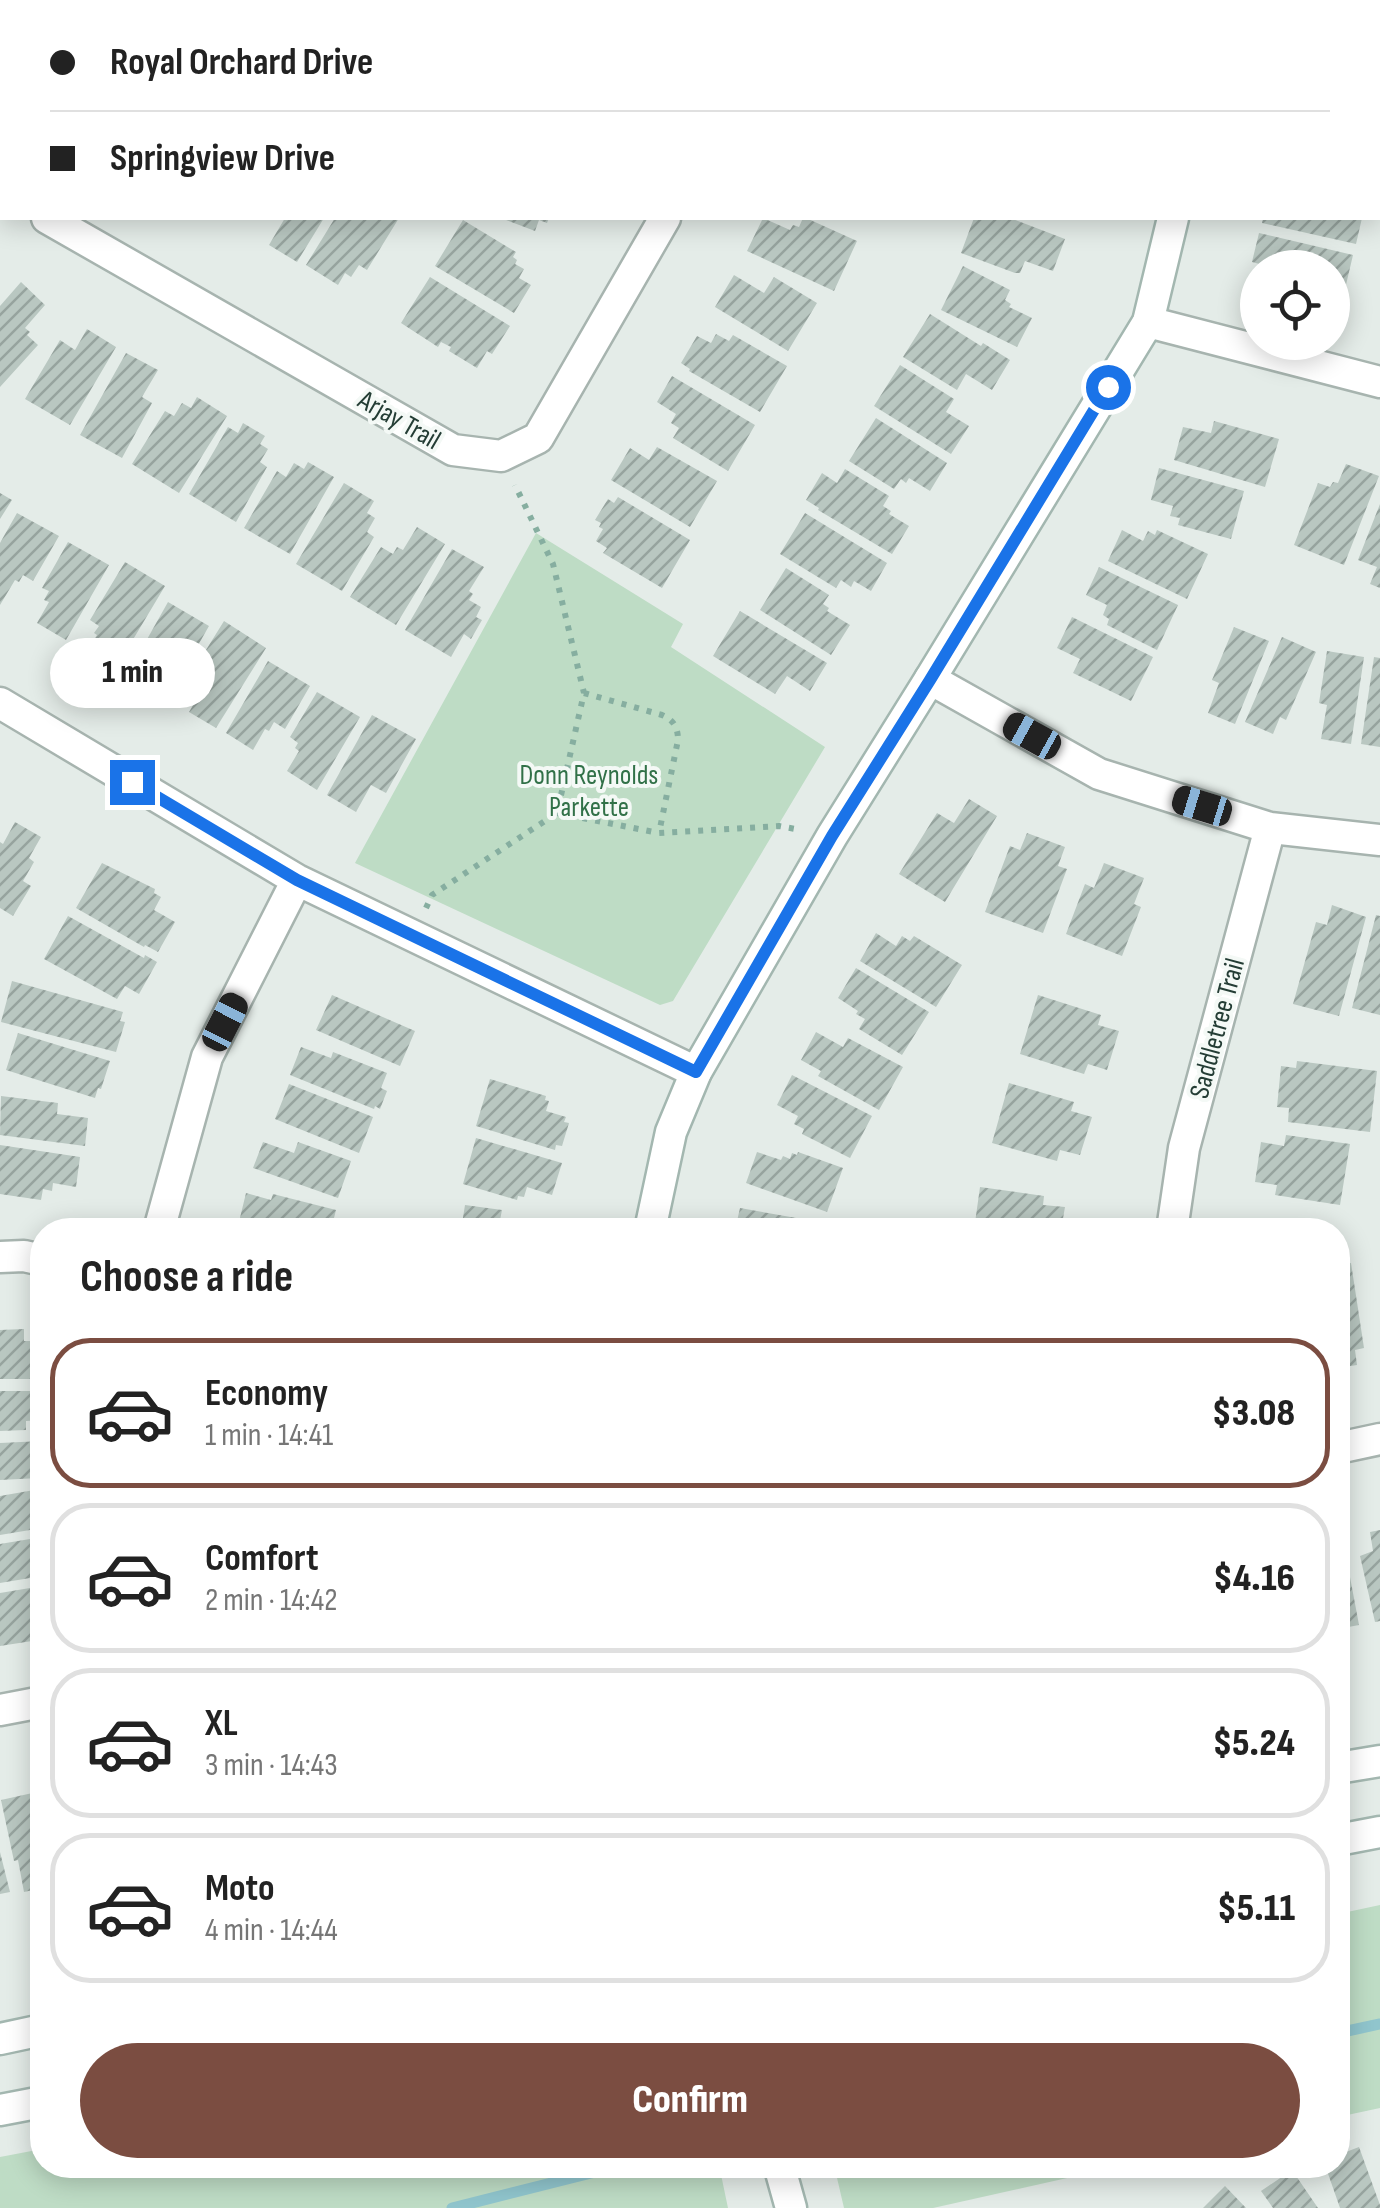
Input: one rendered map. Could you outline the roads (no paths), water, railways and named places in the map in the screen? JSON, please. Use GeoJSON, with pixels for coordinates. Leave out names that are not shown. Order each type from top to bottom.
{"type":"FeatureCollection","features":[{"type":"Feature","properties":{"kind":"street","name":"Arjay Trail"},"geometry":{"type":"LineString","coordinates":[[51,220],[453,450],[501,456],[538,438],[665,220]]}},
{"type":"Feature","properties":{"kind":"street"},"geometry":{"type":"LineString","coordinates":[[653,1218],[671,1132],[696,1072],[832,836],[1148,322],[1173,220]]}},
{"type":"Feature","properties":{"kind":"street"},"geometry":{"type":"LineString","coordinates":[[1148,322],[1380,382]]}},
{"type":"Feature","properties":{"kind":"street"},"geometry":{"type":"LineString","coordinates":[[930,680],[1099,774],[1270,828],[1380,840]]}},
{"type":"Feature","properties":{"kind":"street"},"geometry":{"type":"LineString","coordinates":[[0,703],[297,880],[696,1072]]}},
{"type":"Feature","properties":{"kind":"street","name":"Saddletree Trail"},"geometry":{"type":"LineString","coordinates":[[1174,1218],[1184,1148],[1270,828]]}},
{"type":"Feature","properties":{"kind":"street"},"geometry":{"type":"LineString","coordinates":[[162,1218],[207,1057],[297,880]]}},
{"type":"Feature","properties":{"kind":"street"},"geometry":{"type":"LineString","coordinates":[[0,1258],[30,1257]]}},
{"type":"Feature","properties":{"kind":"street"},"geometry":{"type":"LineString","coordinates":[[1350,1445],[1380,1439]]}},
{"type":"Feature","properties":{"kind":"street"},"geometry":{"type":"LineString","coordinates":[[0,1710],[30,1704]]}},
{"type":"Feature","properties":{"kind":"street"},"geometry":{"type":"LineString","coordinates":[[1350,1766],[1380,1761]]}},
{"type":"Feature","properties":{"kind":"street"},"geometry":{"type":"LineString","coordinates":[[1350,1838],[1380,1832]]}},
{"type":"Feature","properties":{"kind":"street"},"geometry":{"type":"LineString","coordinates":[[0,2039],[30,2033]]}},
{"type":"Feature","properties":{"kind":"street"},"geometry":{"type":"LineString","coordinates":[[0,2110],[30,2104]]}},
{"type":"Feature","properties":{"kind":"street"},"geometry":{"type":"LineString","coordinates":[[782,2178],[790,2208]]}},
{"type":"Feature","properties":{"kind":"waterway"},"geometry":{"type":"LineString","coordinates":[[1350,2030],[1380,2024]]}},
{"type":"Feature","properties":{"kind":"waterway"},"geometry":{"type":"LineString","coordinates":[[452,2208],[571,2178]]}},
{"type":"Feature","properties":{"kind":"park label","name":"Donn Reynolds Parkette"},"geometry":{"type":"Point","coordinates":[589,790]}}]}
